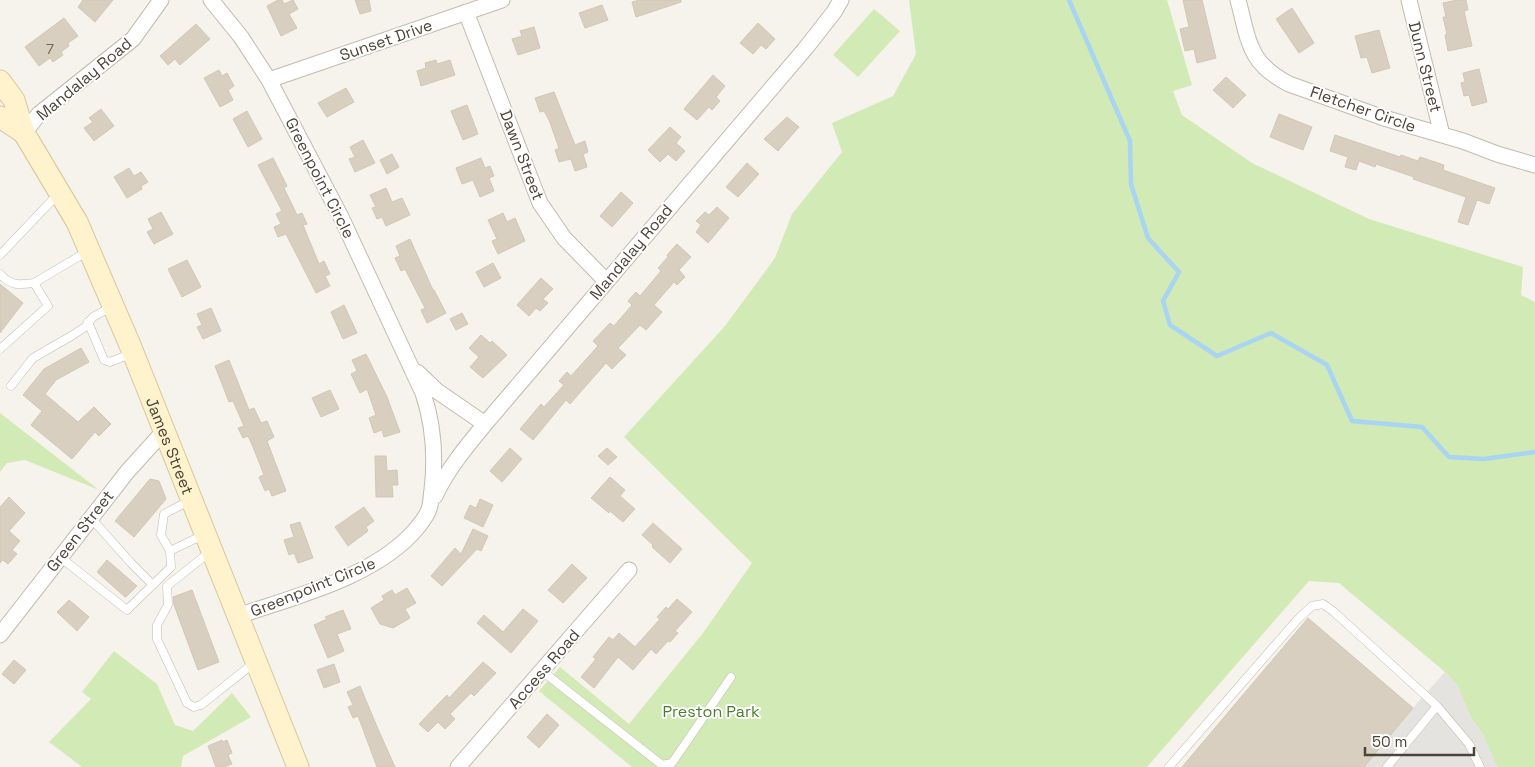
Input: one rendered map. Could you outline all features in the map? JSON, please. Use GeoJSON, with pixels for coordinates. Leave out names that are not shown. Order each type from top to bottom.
{"type":"FeatureCollection","features":[{"type":"Feature","properties":{"kind":"main road","name":"James Street"},"geometry":{"type":"LineString","coordinates":[[0,81],[14,100],[24,133],[77,222],[133,353],[298,767]]}},
{"type":"Feature","properties":{"kind":"main road","name":"James Street"},"geometry":{"type":"LineString","coordinates":[[0,117],[24,133]]}},
{"type":"Feature","properties":{"kind":"street","name":"Mandalay Road"},"geometry":{"type":"LineString","coordinates":[[24,133],[39,114],[132,38],[161,0]]}},
{"type":"Feature","properties":{"kind":"street","name":"Greenpoint Circle"},"geometry":{"type":"LineString","coordinates":[[211,0],[241,37],[269,80],[340,217],[411,367],[427,406],[434,438],[434,472],[429,509],[411,535],[388,556],[371,566],[303,594],[238,616]]}},
{"type":"Feature","properties":{"kind":"street","name":"Sunset Drive"},"geometry":{"type":"LineString","coordinates":[[269,80],[502,0]]}},
{"type":"Feature","properties":{"kind":"street","name":"Mandalay Road"},"geometry":{"type":"LineString","coordinates":[[429,509],[443,480],[485,424],[805,49],[841,0]]}},
{"type":"Feature","properties":{"kind":"street","name":"Fletcher Circle"},"geometry":{"type":"LineString","coordinates":[[1238,0],[1245,32],[1253,51],[1262,65],[1276,77],[1289,84],[1351,106],[1514,160],[1535,165]]}},
{"type":"Feature","properties":{"kind":"street","name":"Dunn Street"},"geometry":{"type":"LineString","coordinates":[[1409,0],[1442,135]]}},
{"type":"Feature","properties":{"kind":"street","name":"Dawn Street"},"geometry":{"type":"LineString","coordinates":[[466,12],[540,203],[564,238],[606,281]]}},
{"type":"Feature","properties":{"kind":"street","name":"Greenpoint Circle"},"geometry":{"type":"LineString","coordinates":[[411,367],[437,391],[485,424]]}},
{"type":"Feature","properties":{"kind":"street","name":"Green Street"},"geometry":{"type":"LineString","coordinates":[[0,635],[127,472],[164,431]]}},
{"type":"Feature","properties":{"kind":"street","name":"Access Road"},"geometry":{"type":"LineString","coordinates":[[458,767],[629,570]]}},
{"type":"Feature","properties":{"kind":"lane"},"geometry":{"type":"LineString","coordinates":[[0,255],[60,193]]}},
{"type":"Feature","properties":{"kind":"lane"},"geometry":{"type":"LineString","coordinates":[[0,274],[15,285],[34,282],[89,250]]}},
{"type":"Feature","properties":{"kind":"lane"},"geometry":{"type":"LineString","coordinates":[[0,348],[48,306],[34,282]]}},
{"type":"Feature","properties":{"kind":"lane"},"geometry":{"type":"LineString","coordinates":[[11,386],[32,358],[73,335],[93,316],[113,307]]}},
{"type":"Feature","properties":{"kind":"lane"},"geometry":{"type":"LineString","coordinates":[[88,322],[104,360],[110,362],[133,353]]}},
{"type":"Feature","properties":{"kind":"lane"},"geometry":{"type":"LineString","coordinates":[[60,557],[127,610],[171,566],[170,551],[161,535],[164,514],[192,500]]}},
{"type":"Feature","properties":{"kind":"lane"},"geometry":{"type":"LineString","coordinates":[[91,518],[130,563],[153,585]]}},
{"type":"Feature","properties":{"kind":"lane"},"geometry":{"type":"LineString","coordinates":[[170,551],[208,542]]}},
{"type":"Feature","properties":{"kind":"lane"},"geometry":{"type":"LineString","coordinates":[[208,542],[167,586],[168,605],[157,625],[157,639],[187,703],[194,707],[201,705],[256,661]]}},
{"type":"Feature","properties":{"kind":"lane"},"geometry":{"type":"LineString","coordinates":[[1169,767],[1296,620],[1312,606],[1323,604],[1437,706],[1469,744],[1480,767]]}},
{"type":"Feature","properties":{"kind":"lane"},"geometry":{"type":"LineString","coordinates":[[542,671],[662,765],[672,763],[732,677]]}},
{"type":"Feature","properties":{"kind":"lane"},"geometry":{"type":"LineString","coordinates":[[1387,767],[1437,706]]}},
{"type":"Feature","properties":{"kind":"green space","name":"Preston Park"},"geometry":{"type":"Polygon","coordinates":[[[909,0],[1167,0],[1192,85],[1173,91],[1182,115],[1252,163],[1369,219],[1523,267],[1521,295],[1535,302],[1535,767],[1497,767],[1483,735],[1470,716],[1457,685],[1445,672],[1339,583],[1309,581],[1147,767],[632,767],[539,691],[560,667],[629,724],[703,633],[752,563],[624,437],[725,326],[775,258],[792,214],[842,152],[832,123],[893,96],[916,54],[909,0]]]}},
{"type":"Feature","properties":{"kind":"green space"},"geometry":{"type":"Polygon","coordinates":[[[874,9],[900,31],[858,77],[833,55],[874,9]]]}},
{"type":"Feature","properties":{"kind":"green space"},"geometry":{"type":"Polygon","coordinates":[[[0,413],[99,490],[25,460],[7,463],[0,472],[0,413]]]}},
{"type":"Feature","properties":{"kind":"green space"},"geometry":{"type":"Polygon","coordinates":[[[114,651],[157,684],[175,725],[193,731],[232,693],[251,717],[183,756],[181,767],[82,767],[49,742],[91,699],[82,692],[114,651]]]}},
{"type":"Feature","properties":{"kind":"shaded area"},"geometry":{"type":"Polygon","coordinates":[[[1445,672],[1457,685],[1470,716],[1483,735],[1497,767],[1364,767],[1413,708],[1445,672]]]}},
{"type":"Feature","properties":{"kind":"building"},"geometry":{"type":"Polygon","coordinates":[[[83,0],[113,0],[95,22],[78,7],[83,0]]]}},
{"type":"Feature","properties":{"kind":"building"},"geometry":{"type":"Polygon","coordinates":[[[282,0],[284,4],[293,0],[298,9],[289,14],[297,28],[281,36],[267,6],[282,0]]]}},
{"type":"Feature","properties":{"kind":"building"},"geometry":{"type":"Polygon","coordinates":[[[355,0],[369,0],[371,11],[360,14],[355,0]]]}},
{"type":"Feature","properties":{"kind":"building"},"geometry":{"type":"Polygon","coordinates":[[[640,0],[681,0],[681,2],[636,17],[632,2],[640,0]]]}},
{"type":"Feature","properties":{"kind":"building"},"geometry":{"type":"Polygon","coordinates":[[[1183,0],[1202,0],[1216,58],[1197,63],[1194,49],[1185,51],[1180,29],[1189,27],[1183,0]]]}},
{"type":"Feature","properties":{"kind":"building"},"geometry":{"type":"Polygon","coordinates":[[[1466,0],[1468,10],[1464,11],[1472,46],[1448,51],[1443,17],[1446,17],[1443,3],[1466,0]]]}},
{"type":"Feature","properties":{"kind":"building"},"geometry":{"type":"Polygon","coordinates":[[[602,5],[608,20],[585,28],[579,13],[602,5]]]}},
{"type":"Feature","properties":{"kind":"building"},"geometry":{"type":"Polygon","coordinates":[[[1292,8],[1314,43],[1299,53],[1276,19],[1292,8]]]}},
{"type":"Feature","properties":{"kind":"building"},"geometry":{"type":"Polygon","coordinates":[[[64,18],[78,36],[68,43],[69,46],[61,52],[63,55],[53,62],[50,58],[39,66],[25,47],[64,18]]]}},
{"type":"Feature","properties":{"kind":"building"},"geometry":{"type":"Polygon","coordinates":[[[758,23],[775,39],[766,49],[761,45],[753,54],[740,43],[758,23]]]}},
{"type":"Feature","properties":{"kind":"building"},"geometry":{"type":"Polygon","coordinates":[[[196,24],[210,39],[180,65],[175,59],[168,65],[160,56],[196,24]]]}},
{"type":"Feature","properties":{"kind":"building"},"geometry":{"type":"Polygon","coordinates":[[[534,27],[540,48],[518,55],[512,39],[522,36],[520,31],[534,27]]]}},
{"type":"Feature","properties":{"kind":"building"},"geometry":{"type":"Polygon","coordinates":[[[1379,30],[1390,68],[1372,73],[1367,57],[1361,58],[1355,36],[1379,30]]]}},
{"type":"Feature","properties":{"kind":"building"},"geometry":{"type":"Polygon","coordinates":[[[436,60],[437,64],[450,60],[455,75],[421,86],[417,71],[426,68],[425,63],[436,60]]]}},
{"type":"Feature","properties":{"kind":"building"},"geometry":{"type":"Polygon","coordinates":[[[1479,69],[1487,102],[1472,106],[1469,95],[1464,96],[1461,83],[1465,82],[1463,73],[1479,69]]]}},
{"type":"Feature","properties":{"kind":"building"},"geometry":{"type":"Polygon","coordinates":[[[219,70],[222,76],[227,73],[234,86],[228,90],[233,100],[220,107],[204,78],[219,70]]]}},
{"type":"Feature","properties":{"kind":"building"},"geometry":{"type":"Polygon","coordinates":[[[713,75],[725,86],[716,97],[720,101],[712,110],[709,107],[697,120],[684,109],[713,75]]]}},
{"type":"Feature","properties":{"kind":"building"},"geometry":{"type":"Polygon","coordinates":[[[1226,77],[1246,95],[1233,108],[1213,90],[1226,77]]]}},
{"type":"Feature","properties":{"kind":"building"},"geometry":{"type":"Polygon","coordinates":[[[346,88],[354,102],[327,117],[318,103],[346,88]]]}},
{"type":"Feature","properties":{"kind":"building"},"geometry":{"type":"Polygon","coordinates":[[[554,92],[575,145],[585,141],[588,152],[583,154],[587,167],[575,171],[571,159],[559,162],[555,150],[559,148],[549,120],[544,111],[540,112],[535,98],[554,92]]]}},
{"type":"Feature","properties":{"kind":"building"},"geometry":{"type":"Polygon","coordinates":[[[467,105],[478,134],[463,140],[451,111],[467,105]]]}},
{"type":"Feature","properties":{"kind":"building"},"geometry":{"type":"Polygon","coordinates":[[[101,109],[114,126],[94,141],[84,128],[93,122],[89,118],[101,109]]]}},
{"type":"Feature","properties":{"kind":"building"},"geometry":{"type":"Polygon","coordinates":[[[247,111],[262,139],[248,147],[233,119],[247,111]]]}},
{"type":"Feature","properties":{"kind":"building"},"geometry":{"type":"Polygon","coordinates":[[[1279,114],[1312,127],[1303,150],[1270,137],[1279,114]]]}},
{"type":"Feature","properties":{"kind":"building"},"geometry":{"type":"Polygon","coordinates":[[[787,117],[799,127],[778,151],[764,139],[787,117]]]}},
{"type":"Feature","properties":{"kind":"building"},"geometry":{"type":"Polygon","coordinates":[[[670,127],[681,137],[676,143],[685,151],[676,161],[668,154],[660,162],[648,150],[670,127]]]}},
{"type":"Feature","properties":{"kind":"building"},"geometry":{"type":"Polygon","coordinates":[[[1335,135],[1400,157],[1401,155],[1418,161],[1420,157],[1444,165],[1443,170],[1495,188],[1489,204],[1477,200],[1468,225],[1458,222],[1466,197],[1376,164],[1375,167],[1359,161],[1356,170],[1345,167],[1348,157],[1330,151],[1335,135]]]}},
{"type":"Feature","properties":{"kind":"building"},"geometry":{"type":"Polygon","coordinates":[[[363,140],[375,163],[355,172],[349,159],[355,157],[350,147],[363,140]]]}},
{"type":"Feature","properties":{"kind":"building"},"geometry":{"type":"Polygon","coordinates":[[[392,154],[399,167],[387,174],[380,160],[392,154]]]}},
{"type":"Feature","properties":{"kind":"building"},"geometry":{"type":"Polygon","coordinates":[[[273,158],[287,186],[284,188],[297,215],[302,213],[307,224],[303,225],[319,264],[324,261],[330,274],[325,276],[330,286],[316,293],[286,234],[278,237],[274,227],[281,224],[276,214],[282,211],[258,165],[273,158]]]}},
{"type":"Feature","properties":{"kind":"building"},"geometry":{"type":"Polygon","coordinates":[[[481,158],[485,168],[490,166],[494,176],[489,178],[494,191],[480,197],[473,180],[462,184],[456,168],[481,158]]]}},
{"type":"Feature","properties":{"kind":"building"},"geometry":{"type":"Polygon","coordinates":[[[747,163],[759,174],[738,197],[726,187],[747,163]]]}},
{"type":"Feature","properties":{"kind":"building"},"geometry":{"type":"Polygon","coordinates":[[[129,168],[134,176],[141,172],[148,182],[141,186],[142,189],[127,198],[114,177],[129,168]]]}},
{"type":"Feature","properties":{"kind":"building"},"geometry":{"type":"Polygon","coordinates":[[[386,188],[392,202],[402,198],[410,215],[386,226],[382,217],[377,219],[372,208],[376,207],[370,195],[386,188]]]}},
{"type":"Feature","properties":{"kind":"building"},"geometry":{"type":"Polygon","coordinates":[[[621,192],[633,203],[612,227],[600,216],[621,192]]]}},
{"type":"Feature","properties":{"kind":"building"},"geometry":{"type":"Polygon","coordinates":[[[717,207],[729,218],[708,243],[696,232],[701,225],[696,221],[705,212],[709,215],[717,207]]]}},
{"type":"Feature","properties":{"kind":"building"},"geometry":{"type":"Polygon","coordinates":[[[161,212],[173,234],[154,244],[147,232],[153,229],[148,219],[161,212]]]}},
{"type":"Feature","properties":{"kind":"building"},"geometry":{"type":"Polygon","coordinates":[[[503,213],[507,222],[515,218],[525,241],[498,254],[492,241],[497,239],[488,220],[503,213]]]}},
{"type":"Feature","properties":{"kind":"building"},"geometry":{"type":"Polygon","coordinates":[[[410,239],[433,290],[446,313],[427,323],[421,310],[425,308],[405,269],[401,271],[395,258],[400,256],[396,246],[410,239]]]}},
{"type":"Feature","properties":{"kind":"building"},"geometry":{"type":"Polygon","coordinates":[[[677,244],[691,257],[679,270],[685,277],[677,285],[674,282],[654,305],[662,312],[646,330],[640,325],[618,348],[626,355],[612,369],[606,363],[570,404],[566,400],[533,440],[520,429],[541,404],[544,407],[564,385],[559,381],[567,372],[571,376],[598,346],[593,341],[610,323],[614,326],[632,305],[628,301],[636,292],[640,296],[661,271],[658,268],[677,244]]]}},
{"type":"Feature","properties":{"kind":"building"},"geometry":{"type":"Polygon","coordinates":[[[187,260],[201,287],[182,297],[168,269],[187,260]]]}},
{"type":"Feature","properties":{"kind":"building"},"geometry":{"type":"Polygon","coordinates":[[[493,263],[501,278],[484,287],[476,272],[493,263]]]}},
{"type":"Feature","properties":{"kind":"building"},"geometry":{"type":"Polygon","coordinates":[[[541,278],[553,289],[543,299],[548,303],[540,311],[536,308],[529,316],[517,305],[541,278]]]}},
{"type":"Feature","properties":{"kind":"building"},"geometry":{"type":"Polygon","coordinates":[[[0,284],[23,303],[0,333],[0,284]]]}},
{"type":"Feature","properties":{"kind":"building"},"geometry":{"type":"Polygon","coordinates":[[[344,305],[357,333],[343,339],[331,312],[344,305]]]}},
{"type":"Feature","properties":{"kind":"building"},"geometry":{"type":"Polygon","coordinates":[[[211,308],[221,331],[203,339],[197,327],[202,325],[197,314],[211,308]]]}},
{"type":"Feature","properties":{"kind":"building"},"geometry":{"type":"Polygon","coordinates":[[[462,313],[468,324],[456,330],[450,319],[462,313]]]}},
{"type":"Feature","properties":{"kind":"building"},"geometry":{"type":"Polygon","coordinates":[[[481,335],[490,343],[492,341],[507,355],[483,378],[470,367],[479,357],[469,348],[481,335]]]}},
{"type":"Feature","properties":{"kind":"building"},"geometry":{"type":"Polygon","coordinates":[[[81,348],[89,362],[56,380],[45,394],[78,422],[94,407],[111,424],[99,436],[95,432],[72,459],[31,425],[42,411],[23,395],[44,369],[81,348]]]}},
{"type":"Feature","properties":{"kind":"building"},"geometry":{"type":"Polygon","coordinates":[[[366,354],[387,397],[400,432],[384,437],[382,430],[374,433],[369,418],[376,415],[367,389],[360,393],[351,374],[357,371],[352,360],[366,354]]]}},
{"type":"Feature","properties":{"kind":"building"},"geometry":{"type":"Polygon","coordinates":[[[229,360],[249,410],[254,408],[261,423],[267,421],[274,437],[267,441],[286,491],[272,496],[269,489],[265,491],[259,477],[264,475],[253,447],[248,436],[243,438],[238,428],[244,426],[233,401],[229,402],[215,366],[229,360]]]}},
{"type":"Feature","properties":{"kind":"building"},"geometry":{"type":"Polygon","coordinates":[[[330,390],[339,409],[321,417],[312,398],[330,390]]]}},
{"type":"Feature","properties":{"kind":"building"},"geometry":{"type":"Polygon","coordinates":[[[510,448],[522,459],[502,482],[490,471],[510,448]]]}},
{"type":"Feature","properties":{"kind":"building"},"geometry":{"type":"Polygon","coordinates":[[[607,448],[617,457],[608,465],[598,456],[607,448]]]}},
{"type":"Feature","properties":{"kind":"building"},"geometry":{"type":"Polygon","coordinates":[[[375,456],[386,456],[387,471],[397,470],[398,485],[392,485],[393,497],[376,497],[375,456]]]}},
{"type":"Feature","properties":{"kind":"building"},"geometry":{"type":"Polygon","coordinates":[[[610,477],[625,490],[620,496],[635,509],[623,522],[591,498],[610,477]]]}},
{"type":"Feature","properties":{"kind":"building"},"geometry":{"type":"Polygon","coordinates":[[[150,479],[159,481],[166,499],[134,537],[115,521],[150,479]]]}},
{"type":"Feature","properties":{"kind":"building"},"geometry":{"type":"Polygon","coordinates":[[[9,497],[25,513],[9,531],[20,541],[12,550],[17,554],[8,564],[3,560],[0,563],[0,507],[9,497]]]}},
{"type":"Feature","properties":{"kind":"building"},"geometry":{"type":"Polygon","coordinates":[[[480,499],[493,505],[483,527],[464,518],[470,505],[476,508],[480,499]]]}},
{"type":"Feature","properties":{"kind":"building"},"geometry":{"type":"Polygon","coordinates":[[[364,507],[374,521],[366,527],[368,531],[348,546],[335,527],[364,507]]]}},
{"type":"Feature","properties":{"kind":"building"},"geometry":{"type":"Polygon","coordinates":[[[300,522],[313,558],[298,563],[294,553],[289,555],[284,540],[294,537],[290,525],[300,522]]]}},
{"type":"Feature","properties":{"kind":"building"},"geometry":{"type":"Polygon","coordinates":[[[653,523],[682,549],[670,563],[642,535],[653,523]]]}},
{"type":"Feature","properties":{"kind":"building"},"geometry":{"type":"Polygon","coordinates":[[[473,529],[488,536],[481,551],[477,549],[442,586],[431,576],[455,548],[461,554],[473,529]]]}},
{"type":"Feature","properties":{"kind":"building"},"geometry":{"type":"Polygon","coordinates":[[[107,560],[137,586],[127,596],[125,597],[97,572],[107,560]]]}},
{"type":"Feature","properties":{"kind":"building"},"geometry":{"type":"Polygon","coordinates":[[[572,564],[587,578],[563,603],[548,590],[572,564]]]}},
{"type":"Feature","properties":{"kind":"building"},"geometry":{"type":"Polygon","coordinates":[[[407,588],[416,603],[405,609],[410,618],[393,628],[380,624],[371,608],[384,600],[382,596],[392,590],[395,595],[407,588]]]}},
{"type":"Feature","properties":{"kind":"building"},"geometry":{"type":"Polygon","coordinates":[[[192,590],[219,662],[198,670],[174,605],[173,597],[192,590]]]}},
{"type":"Feature","properties":{"kind":"building"},"geometry":{"type":"Polygon","coordinates":[[[677,599],[692,612],[675,631],[678,633],[656,654],[651,649],[633,670],[618,657],[594,688],[581,677],[596,659],[593,657],[609,637],[613,640],[619,633],[635,647],[660,619],[657,617],[677,599]]]}},
{"type":"Feature","properties":{"kind":"building"},"geometry":{"type":"Polygon","coordinates":[[[69,600],[89,617],[77,631],[57,612],[69,600]]]}},
{"type":"Feature","properties":{"kind":"building"},"geometry":{"type":"Polygon","coordinates":[[[523,609],[538,621],[511,653],[477,623],[484,615],[503,632],[523,609]]]}},
{"type":"Feature","properties":{"kind":"building"},"geometry":{"type":"Polygon","coordinates":[[[343,610],[351,629],[337,634],[344,651],[328,658],[314,625],[327,619],[325,617],[343,610]]]}},
{"type":"Feature","properties":{"kind":"building"},"geometry":{"type":"Polygon","coordinates":[[[1308,618],[1413,708],[1364,767],[1182,767],[1308,618]]]}},
{"type":"Feature","properties":{"kind":"building"},"geometry":{"type":"Polygon","coordinates":[[[14,660],[26,670],[14,684],[2,674],[14,660]]]}},
{"type":"Feature","properties":{"kind":"building"},"geometry":{"type":"Polygon","coordinates":[[[483,662],[496,673],[474,696],[471,693],[450,714],[455,719],[445,729],[438,722],[428,732],[419,724],[447,695],[449,698],[483,662]]]}},
{"type":"Feature","properties":{"kind":"building"},"geometry":{"type":"Polygon","coordinates":[[[334,664],[340,682],[324,688],[317,670],[334,664]]]}},
{"type":"Feature","properties":{"kind":"building"},"geometry":{"type":"Polygon","coordinates":[[[360,686],[395,767],[377,767],[358,716],[353,718],[348,707],[353,705],[347,692],[360,686]]]}},
{"type":"Feature","properties":{"kind":"building"},"geometry":{"type":"Polygon","coordinates":[[[547,714],[559,725],[539,748],[527,737],[547,714]]]}},
{"type":"Feature","properties":{"kind":"building"},"geometry":{"type":"Polygon","coordinates":[[[222,740],[223,742],[227,740],[232,753],[228,755],[232,764],[216,767],[208,746],[222,740]]]}},
{"type":"Feature","properties":{"kind":"waterway"},"geometry":{"type":"LineString","coordinates":[[1069,0],[1130,141],[1131,184],[1148,238],[1179,272],[1163,301],[1170,325],[1217,356],[1271,333],[1327,365],[1352,421],[1422,427],[1449,457],[1484,459],[1535,452]]}}]}
